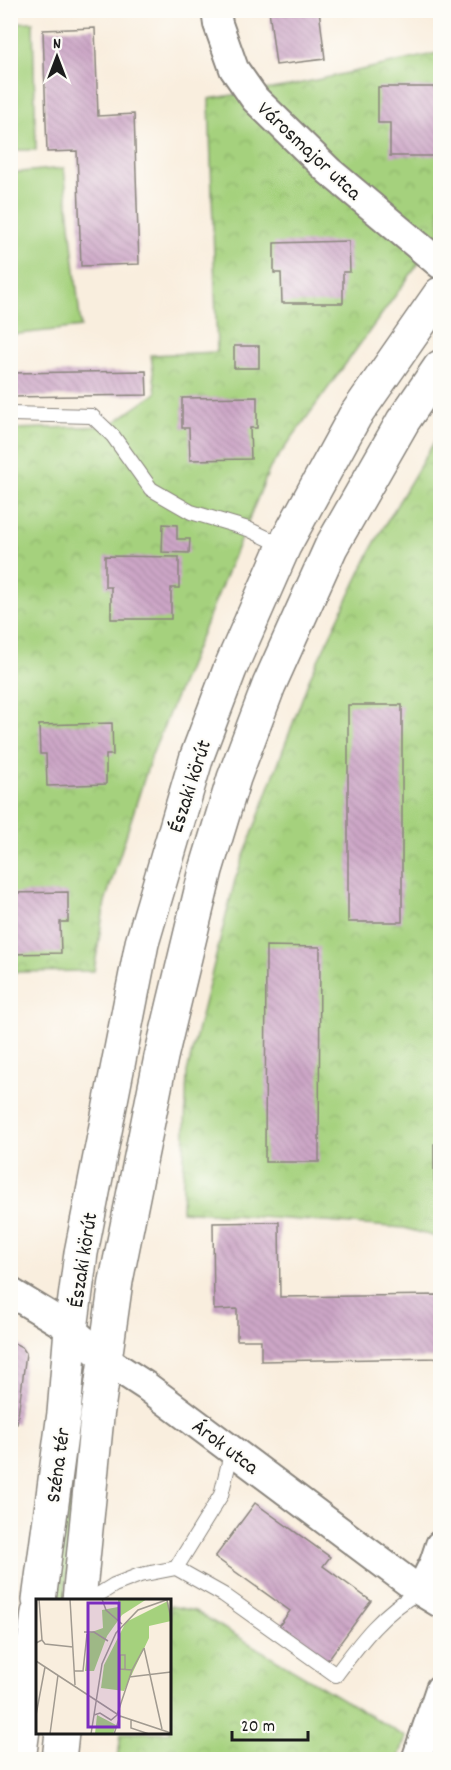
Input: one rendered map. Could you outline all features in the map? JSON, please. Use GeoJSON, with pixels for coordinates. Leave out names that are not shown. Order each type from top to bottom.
{"type":"FeatureCollection","features":[{"type":"Feature","properties":{"kind":"main road","name":"Északi körút"},"geometry":{"type":"LineString","coordinates":[[71,1329],[81,1253],[142,943],[197,756],[230,669],[284,546],[355,416],[441,294]]}},
{"type":"Feature","properties":{"kind":"main road","name":"Északi körút"},"geometry":{"type":"LineString","coordinates":[[106,1360],[116,1281],[161,1057],[206,870],[234,778],[269,685],[331,547],[403,421],[441,367]]}},
{"type":"Feature","properties":{"kind":"main road","name":"Széna tér"},"geometry":{"type":"LineString","coordinates":[[39,1599],[64,1413],[71,1329]]}},
{"type":"Feature","properties":{"kind":"main road","name":"Széna tér"},"geometry":{"type":"LineString","coordinates":[[79,1599],[96,1429],[106,1360]]}},
{"type":"Feature","properties":{"kind":"main road"},"geometry":{"type":"LineString","coordinates":[[19,1760],[36,1628]]}},
{"type":"Feature","properties":{"kind":"main road"},"geometry":{"type":"LineString","coordinates":[[59,1760],[63,1734]]}},
{"type":"Feature","properties":{"kind":"street","name":"Városmajor utca"},"geometry":{"type":"LineString","coordinates":[[216,10],[218,24],[234,69],[255,99],[329,171],[441,264]]}},
{"type":"Feature","properties":{"kind":"street","name":"Árok utca"},"geometry":{"type":"LineString","coordinates":[[10,1292],[71,1329],[106,1360],[146,1386],[430,1597]]}},
{"type":"Feature","properties":{"kind":"street"},"geometry":{"type":"LineString","coordinates":[[430,1597],[434,1563],[441,1545]]}},
{"type":"Feature","properties":{"kind":"street"},"geometry":{"type":"LineString","coordinates":[[416,1760],[441,1689]]}},
{"type":"Feature","properties":{"kind":"lane"},"geometry":{"type":"LineString","coordinates":[[10,414],[92,416],[113,436],[151,489],[191,512],[248,529],[284,546]]}},
{"type":"Feature","properties":{"kind":"lane"},"geometry":{"type":"LineString","coordinates":[[176,1568],[221,1495],[232,1450]]}},
{"type":"Feature","properties":{"kind":"lane"},"geometry":{"type":"LineString","coordinates":[[92,1599],[114,1585],[140,1575],[176,1568],[224,1595],[336,1675],[370,1630],[398,1604],[430,1597]]}},
{"type":"Feature","properties":{"kind":"green space"},"geometry":{"type":"Polygon","coordinates":[[[437,11],[440,11],[440,234],[270,468],[151,757],[105,902],[94,971],[11,972],[10,570],[18,553],[15,429],[109,426],[156,393],[151,355],[217,352],[209,99],[289,86],[438,53],[437,11]]]}},
{"type":"Feature","properties":{"kind":"green space"},"geometry":{"type":"Polygon","coordinates":[[[33,22],[36,150],[11,150],[11,23],[33,22]]]}},
{"type":"Feature","properties":{"kind":"green space"},"geometry":{"type":"Polygon","coordinates":[[[64,168],[81,327],[11,335],[11,173],[64,168]]]}},
{"type":"Feature","properties":{"kind":"green space"},"geometry":{"type":"Polygon","coordinates":[[[440,432],[440,1238],[404,1228],[182,1211],[187,1072],[235,880],[310,677],[375,542],[440,432]]]}},
{"type":"Feature","properties":{"kind":"green space"},"geometry":{"type":"Polygon","coordinates":[[[72,1419],[83,1421],[65,1599],[50,1599],[72,1419]]]}},
{"type":"Feature","properties":{"kind":"green space"},"geometry":{"type":"Polygon","coordinates":[[[171,1606],[195,1611],[406,1737],[398,1759],[118,1759],[121,1734],[171,1734],[171,1606]]]}},
{"type":"Feature","properties":{"kind":"building"},"geometry":{"type":"Polygon","coordinates":[[[269,10],[319,10],[325,59],[276,65],[269,10]]]}},
{"type":"Feature","properties":{"kind":"building"},"geometry":{"type":"Polygon","coordinates":[[[95,28],[98,116],[134,114],[139,264],[81,266],[77,151],[47,152],[43,30],[95,28]]]}},
{"type":"Feature","properties":{"kind":"building"},"geometry":{"type":"Polygon","coordinates":[[[378,87],[440,87],[440,156],[390,156],[390,123],[378,123],[378,87]]]}},
{"type":"Feature","properties":{"kind":"building"},"geometry":{"type":"Polygon","coordinates":[[[349,241],[350,272],[343,272],[343,303],[282,303],[281,273],[274,273],[274,243],[349,241]]]}},
{"type":"Feature","properties":{"kind":"building"},"geometry":{"type":"Polygon","coordinates":[[[234,346],[259,346],[259,368],[234,368],[234,346]]]}},
{"type":"Feature","properties":{"kind":"building"},"geometry":{"type":"Polygon","coordinates":[[[146,371],[147,395],[10,397],[10,373],[146,371]]]}},
{"type":"Feature","properties":{"kind":"building"},"geometry":{"type":"Polygon","coordinates":[[[257,397],[257,428],[250,428],[251,459],[190,460],[189,428],[182,428],[182,398],[257,397]]]}},
{"type":"Feature","properties":{"kind":"building"},"geometry":{"type":"Polygon","coordinates":[[[163,524],[177,525],[177,539],[190,539],[189,553],[162,552],[163,524]]]}},
{"type":"Feature","properties":{"kind":"building"},"geometry":{"type":"Polygon","coordinates":[[[105,556],[179,557],[179,588],[171,588],[171,619],[111,619],[111,587],[105,587],[105,556]]]}},
{"type":"Feature","properties":{"kind":"building"},"geometry":{"type":"Polygon","coordinates":[[[348,705],[402,705],[402,922],[348,922],[348,705]]]}},
{"type":"Feature","properties":{"kind":"building"},"geometry":{"type":"Polygon","coordinates":[[[112,723],[113,755],[106,755],[106,784],[47,786],[46,754],[40,754],[39,725],[112,723]]]}},
{"type":"Feature","properties":{"kind":"building"},"geometry":{"type":"Polygon","coordinates":[[[68,892],[68,922],[60,922],[61,953],[10,954],[10,893],[68,892]]]}},
{"type":"Feature","properties":{"kind":"building"},"geometry":{"type":"Polygon","coordinates":[[[266,946],[320,947],[319,1162],[265,1162],[266,946]]]}},
{"type":"Feature","properties":{"kind":"building"},"geometry":{"type":"Polygon","coordinates":[[[434,1144],[440,1144],[440,1181],[434,1181],[434,1144]]]}},
{"type":"Feature","properties":{"kind":"building"},"geometry":{"type":"Polygon","coordinates":[[[279,1222],[280,1297],[440,1295],[440,1358],[261,1361],[261,1340],[237,1340],[237,1309],[214,1310],[213,1223],[279,1222]]]}},
{"type":"Feature","properties":{"kind":"building"},"geometry":{"type":"Polygon","coordinates":[[[10,1341],[22,1347],[26,1353],[17,1424],[10,1423],[10,1341]]]}},
{"type":"Feature","properties":{"kind":"building"},"geometry":{"type":"Polygon","coordinates":[[[255,1503],[330,1557],[323,1566],[371,1601],[327,1661],[279,1626],[290,1611],[215,1557],[255,1503]]]}}]}
